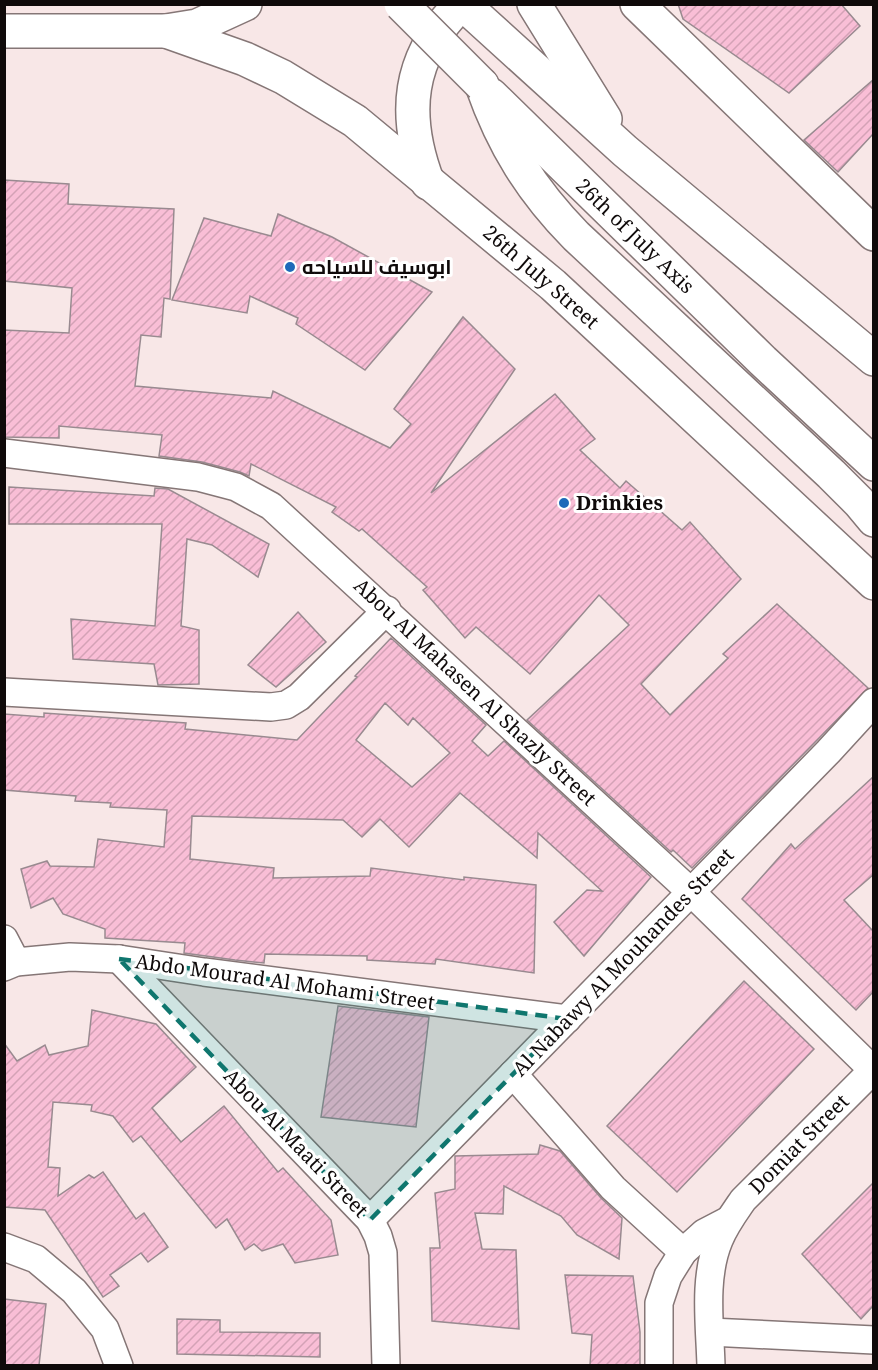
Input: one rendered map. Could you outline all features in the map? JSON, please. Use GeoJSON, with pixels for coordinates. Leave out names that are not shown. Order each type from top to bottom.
{"type":"FeatureCollection","features":[{"type":"Feature","properties":{"kind":"main road"},"geometry":{"type":"LineString","coordinates":[[4,31],[166,31],[197,26],[245,4]]}},
{"type":"Feature","properties":{"kind":"main road","name":"26th of July Axis"},"geometry":{"type":"LineString","coordinates":[[401,4],[763,361],[873,464]]}},
{"type":"Feature","properties":{"kind":"main road"},"geometry":{"type":"LineString","coordinates":[[428,183],[417,155],[412,127],[412,98],[418,69],[430,42],[446,18],[462,4],[625,151],[873,359]]}},
{"type":"Feature","properties":{"kind":"main road"},"geometry":{"type":"LineString","coordinates":[[534,4],[625,151]]}},
{"type":"Feature","properties":{"kind":"main road"},"geometry":{"type":"LineString","coordinates":[[637,4],[873,234]]}},
{"type":"Feature","properties":{"kind":"main road","name":"26th July Street"},"geometry":{"type":"LineString","coordinates":[[166,31],[245,59],[283,77],[355,121],[553,285],[873,583]]}},
{"type":"Feature","properties":{"kind":"main road"},"geometry":{"type":"LineString","coordinates":[[482,85],[491,111],[515,160],[553,213],[831,474],[859,501],[873,520]]}},
{"type":"Feature","properties":{"kind":"street","name":"Abou Al Mahasen Al Shazly Street"},"geometry":{"type":"LineString","coordinates":[[4,453],[198,477],[236,487],[271,506],[387,610],[691,892],[873,1070]]}},
{"type":"Feature","properties":{"kind":"street"},"geometry":{"type":"LineString","coordinates":[[4,692],[271,707],[286,705],[299,697],[387,610]]}},
{"type":"Feature","properties":{"kind":"street","name":"Al Nabawy Al Mouhandes Street"},"geometry":{"type":"LineString","coordinates":[[370,1220],[828,752],[873,702]]}},
{"type":"Feature","properties":{"kind":"street","name":"Abdo Mourad Al Mohami Street"},"geometry":{"type":"LineString","coordinates":[[8,956],[119,959],[567,1019]]}},
{"type":"Feature","properties":{"kind":"street","name":"Abou Al Maati Street"},"geometry":{"type":"LineString","coordinates":[[119,959],[370,1220],[383,1253],[386,1365]]}},
{"type":"Feature","properties":{"kind":"street","name":"Domiat Street"},"geometry":{"type":"LineString","coordinates":[[711,1365],[712,1265],[718,1241],[729,1220],[743,1200],[873,1070]]}},
{"type":"Feature","properties":{"kind":"street"},"geometry":{"type":"LineString","coordinates":[[513,1074],[613,1188],[683,1252]]}},
{"type":"Feature","properties":{"kind":"street","name":"Domiat Street"},"geometry":{"type":"LineString","coordinates":[[659,1365],[659,1303],[668,1276],[683,1252],[704,1233],[729,1220]]}},
{"type":"Feature","properties":{"kind":"street"},"geometry":{"type":"LineString","coordinates":[[4,1247],[36,1260],[74,1291],[105,1329],[119,1365]]}},
{"type":"Feature","properties":{"kind":"street"},"geometry":{"type":"LineString","coordinates":[[710,1332],[873,1340]]}},
{"type":"Feature","properties":{"kind":"highlighted area"},"geometry":{"type":"Polygon","coordinates":[[[119,959],[567,1019],[370,1220],[119,959]]]}},
{"type":"Feature","properties":{"kind":"building"},"geometry":{"type":"Polygon","coordinates":[[[678,4],[841,4],[860,26],[789,93],[683,19],[678,4]]]}},
{"type":"Feature","properties":{"kind":"building"},"geometry":{"type":"Polygon","coordinates":[[[873,80],[873,134],[838,172],[804,140],[873,80]]]}},
{"type":"Feature","properties":{"kind":"building"},"geometry":{"type":"Polygon","coordinates":[[[4,180],[69,184],[68,204],[174,209],[170,299],[164,298],[161,337],[141,335],[135,386],[271,398],[273,391],[390,448],[411,424],[394,409],[463,317],[515,369],[431,493],[555,394],[595,439],[580,450],[620,488],[626,481],[682,530],[690,522],[741,579],[641,684],[670,715],[728,658],[723,654],[777,604],[868,688],[692,868],[673,850],[671,852],[527,720],[629,625],[599,595],[530,674],[476,627],[465,638],[423,590],[427,587],[362,529],[359,531],[332,512],[336,507],[251,464],[249,476],[202,462],[159,456],[162,435],[59,426],[59,438],[4,437],[4,330],[69,333],[72,288],[4,281],[4,180]]]}},
{"type":"Feature","properties":{"kind":"building"},"geometry":{"type":"Polygon","coordinates":[[[278,214],[332,237],[432,292],[365,370],[296,324],[298,318],[250,296],[247,313],[172,300],[204,218],[271,236],[278,214]]]}},
{"type":"Feature","properties":{"kind":"building"},"geometry":{"type":"Polygon","coordinates":[[[9,487],[154,496],[155,488],[168,489],[269,544],[258,577],[212,545],[187,539],[181,626],[199,630],[199,684],[158,685],[154,664],[73,659],[71,619],[155,626],[162,524],[9,524],[9,487]]]}},
{"type":"Feature","properties":{"kind":"building"},"geometry":{"type":"Polygon","coordinates":[[[298,612],[326,642],[276,687],[248,665],[298,612]]]}},
{"type":"Feature","properties":{"kind":"building"},"geometry":{"type":"Polygon","coordinates":[[[391,638],[486,725],[472,741],[488,756],[504,741],[651,877],[584,956],[554,922],[587,890],[602,891],[538,833],[537,858],[460,793],[409,847],[380,819],[362,837],[343,820],[192,816],[190,859],[274,868],[273,878],[370,876],[371,868],[464,880],[464,877],[536,885],[534,973],[436,959],[435,964],[367,960],[367,956],[265,954],[264,963],[235,960],[184,953],[185,943],[105,938],[105,929],[63,914],[53,898],[31,908],[21,869],[47,861],[50,866],[94,867],[98,839],[164,847],[167,810],[110,807],[111,803],[75,801],[76,796],[4,790],[4,714],[44,717],[44,713],[186,723],[185,729],[297,740],[357,677],[355,676],[391,638]],[[385,703],[356,740],[412,787],[450,753],[413,718],[408,725],[385,703]]]}},
{"type":"Feature","properties":{"kind":"building"},"geometry":{"type":"Polygon","coordinates":[[[873,777],[873,875],[844,900],[873,931],[873,992],[856,1010],[742,899],[791,844],[795,849],[873,777]]]}},
{"type":"Feature","properties":{"kind":"building"},"geometry":{"type":"Polygon","coordinates":[[[744,981],[814,1049],[677,1192],[607,1126],[744,981]]]}},
{"type":"Feature","properties":{"kind":"building"},"geometry":{"type":"Polygon","coordinates":[[[338,1006],[429,1017],[416,1127],[321,1117],[338,1006]]]}},
{"type":"Feature","properties":{"kind":"building"},"geometry":{"type":"Polygon","coordinates":[[[92,1010],[156,1024],[196,1067],[152,1108],[181,1142],[224,1106],[278,1172],[283,1168],[331,1220],[338,1255],[295,1263],[283,1244],[262,1251],[254,1244],[245,1250],[227,1219],[216,1228],[141,1136],[133,1142],[113,1116],[91,1111],[92,1105],[53,1102],[48,1167],[60,1168],[58,1196],[89,1175],[94,1178],[103,1172],[136,1219],[144,1213],[168,1247],[148,1262],[141,1253],[110,1275],[119,1286],[103,1297],[45,1210],[4,1207],[4,1043],[17,1061],[45,1045],[49,1055],[88,1046],[92,1010]]]}},
{"type":"Feature","properties":{"kind":"building"},"geometry":{"type":"Polygon","coordinates":[[[540,1145],[560,1151],[601,1198],[622,1218],[619,1259],[577,1235],[561,1216],[504,1186],[503,1214],[475,1213],[482,1249],[516,1250],[519,1329],[432,1321],[430,1248],[440,1248],[435,1193],[455,1189],[455,1156],[538,1154],[540,1145]]]}},
{"type":"Feature","properties":{"kind":"building"},"geometry":{"type":"Polygon","coordinates":[[[873,1183],[873,1306],[861,1319],[802,1254],[873,1183]]]}},
{"type":"Feature","properties":{"kind":"building"},"geometry":{"type":"Polygon","coordinates":[[[565,1275],[633,1276],[640,1332],[640,1365],[590,1365],[592,1335],[572,1333],[565,1275]]]}},
{"type":"Feature","properties":{"kind":"building"},"geometry":{"type":"Polygon","coordinates":[[[4,1299],[46,1304],[39,1365],[4,1365],[4,1299]]]}},
{"type":"Feature","properties":{"kind":"building"},"geometry":{"type":"Polygon","coordinates":[[[177,1319],[220,1320],[220,1332],[320,1333],[320,1357],[177,1354],[177,1319]]]}},
{"type":"Feature","properties":{"kind":"place","name":"ابوسيف للسياحه"},"geometry":{"type":"Point","coordinates":[290,267]}},
{"type":"Feature","properties":{"kind":"place","name":"Drinkies"},"geometry":{"type":"Point","coordinates":[564,503]}}]}
